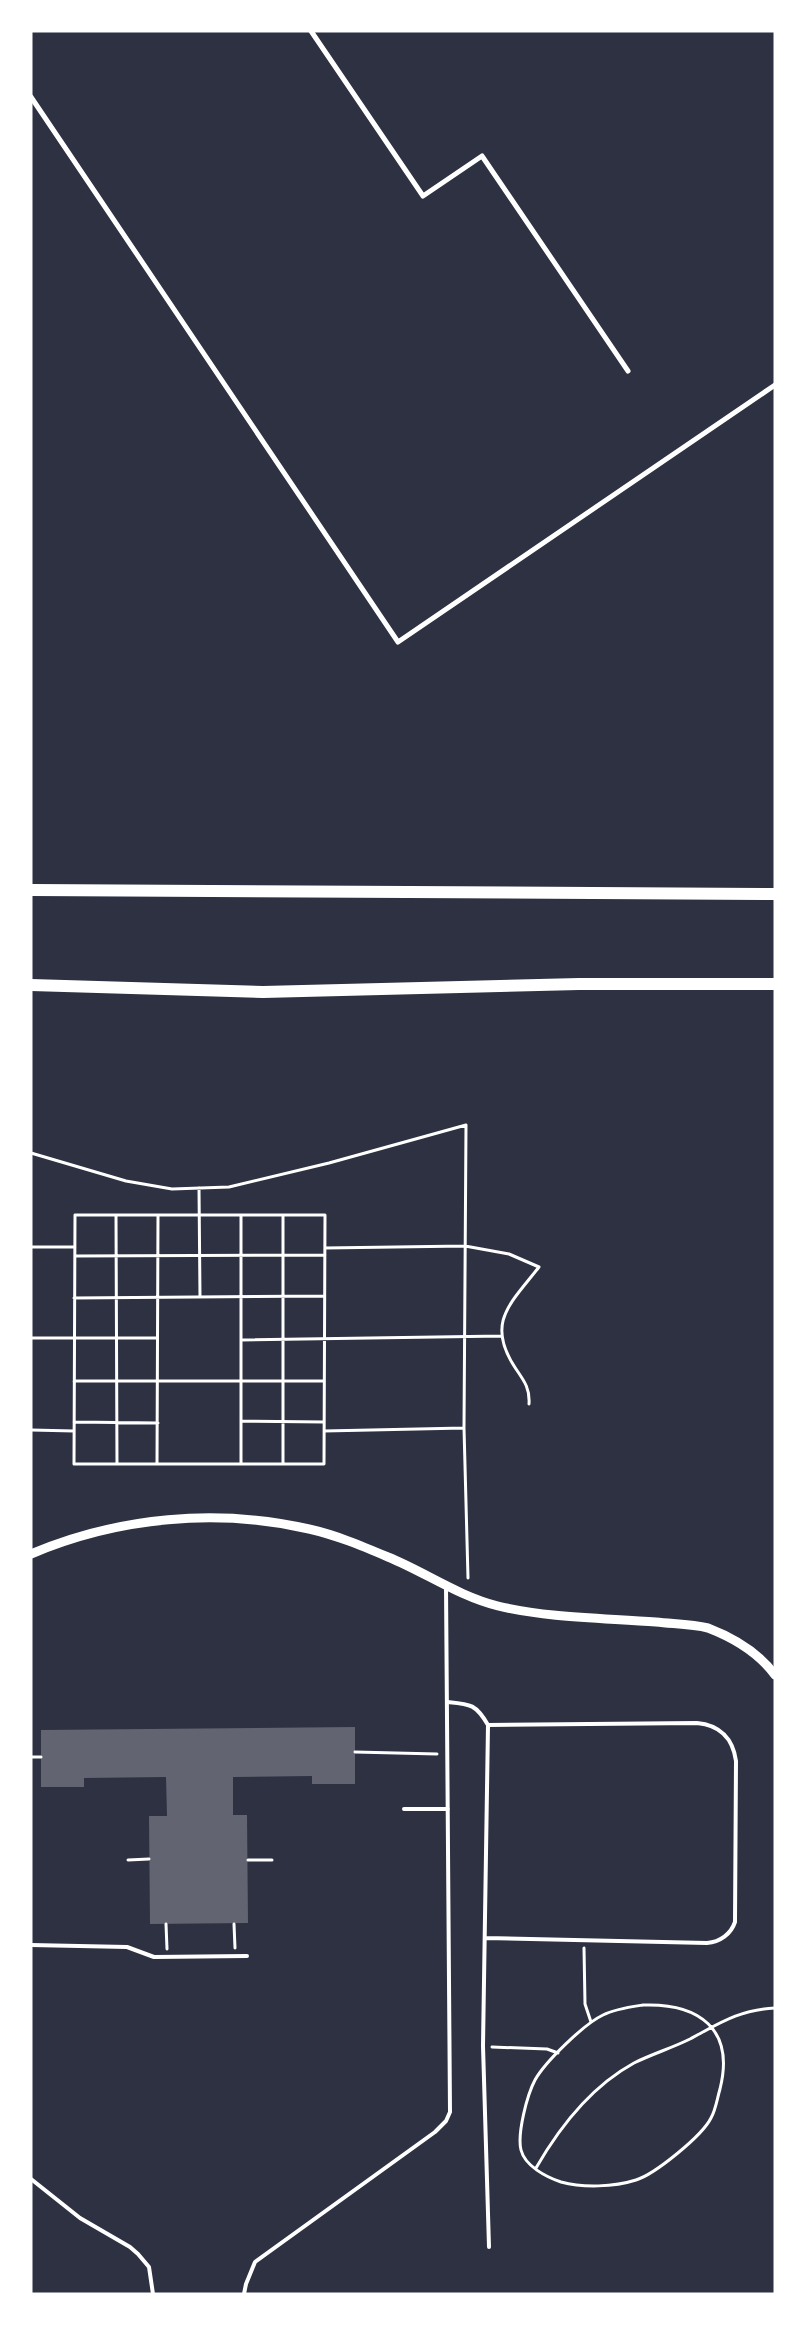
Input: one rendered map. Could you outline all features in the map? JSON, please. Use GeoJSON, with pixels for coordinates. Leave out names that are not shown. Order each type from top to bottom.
{"type":"FeatureCollection","features":[{"type":"Feature","properties":{"kind":"main road"},"geometry":{"type":"LineString","coordinates":[[31,890],[775,894]]}},
{"type":"Feature","properties":{"kind":"main road"},"geometry":{"type":"LineString","coordinates":[[31,984],[263,992],[579,984],[775,984]]}},
{"type":"Feature","properties":{"kind":"street"},"geometry":{"type":"LineString","coordinates":[[311,31],[423,196],[482,156],[628,371]]}},
{"type":"Feature","properties":{"kind":"street"},"geometry":{"type":"LineString","coordinates":[[31,97],[398,642],[775,385]]}},
{"type":"Feature","properties":{"kind":"street"},"geometry":{"type":"LineString","coordinates":[[31,1554],[67,1540],[131,1524],[169,1519],[238,1519],[293,1526],[329,1535],[393,1559],[473,1598],[509,1608],[708,1628],[729,1636],[751,1650],[775,1675]]}},
{"type":"Feature","properties":{"kind":"lane"},"geometry":{"type":"LineString","coordinates":[[244,2294],[255,2262],[435,2132],[448,2118],[451,2104],[446,1586]]}},
{"type":"Feature","properties":{"kind":"lane"},"geometry":{"type":"LineString","coordinates":[[448,1702],[474,1706],[488,1724],[483,2046],[489,2247]]}},
{"type":"Feature","properties":{"kind":"lane"},"geometry":{"type":"LineString","coordinates":[[485,1938],[707,1943],[719,1940],[731,1931],[735,1922],[736,1856],[736,1762],[732,1745],[717,1728],[697,1723],[488,1724]]}},
{"type":"Feature","properties":{"kind":"lane"},"geometry":{"type":"LineString","coordinates":[[404,1809],[448,1809]]}},
{"type":"Feature","properties":{"kind":"lane"},"geometry":{"type":"LineString","coordinates":[[31,1945],[126,1947],[154,1957],[247,1956]]}},
{"type":"Feature","properties":{"kind":"lane"},"geometry":{"type":"LineString","coordinates":[[31,2179],[80,2218],[134,2251],[149,2267],[153,2294]]}},
{"type":"Feature","properties":{"kind":"path"},"geometry":{"type":"LineString","coordinates":[[31,1153],[126,1181],[172,1189],[229,1187],[282,1175],[466,1125],[464,1428],[468,1578]]}},
{"type":"Feature","properties":{"kind":"path"},"geometry":{"type":"LineString","coordinates":[[199,1188],[200,1297]]}},
{"type":"Feature","properties":{"kind":"path"},"geometry":{"type":"LineString","coordinates":[[75,1215],[199,1215],[325,1215],[324,1464],[74,1464],[75,1215]]}},
{"type":"Feature","properties":{"kind":"path"},"geometry":{"type":"LineString","coordinates":[[116,1215],[117,1464]]}},
{"type":"Feature","properties":{"kind":"path"},"geometry":{"type":"LineString","coordinates":[[158,1215],[158,1464]]}},
{"type":"Feature","properties":{"kind":"path"},"geometry":{"type":"LineString","coordinates":[[241,1215],[241,1464]]}},
{"type":"Feature","properties":{"kind":"path"},"geometry":{"type":"LineString","coordinates":[[283,1215],[283,1464]]}},
{"type":"Feature","properties":{"kind":"path"},"geometry":{"type":"LineString","coordinates":[[31,1246],[74,1247]]}},
{"type":"Feature","properties":{"kind":"path"},"geometry":{"type":"LineString","coordinates":[[324,1248],[465,1246],[509,1254],[539,1267],[505,1311],[502,1336],[508,1357],[529,1389],[530,1404]]}},
{"type":"Feature","properties":{"kind":"path"},"geometry":{"type":"LineString","coordinates":[[75,1256],[325,1255]]}},
{"type":"Feature","properties":{"kind":"path"},"geometry":{"type":"LineString","coordinates":[[74,1298],[324,1296]]}},
{"type":"Feature","properties":{"kind":"path"},"geometry":{"type":"LineString","coordinates":[[241,1340],[502,1336]]}},
{"type":"Feature","properties":{"kind":"path"},"geometry":{"type":"LineString","coordinates":[[31,1338],[157,1338]]}},
{"type":"Feature","properties":{"kind":"path"},"geometry":{"type":"LineString","coordinates":[[74,1381],[324,1381]]}},
{"type":"Feature","properties":{"kind":"path"},"geometry":{"type":"LineString","coordinates":[[241,1421],[324,1422]]}},
{"type":"Feature","properties":{"kind":"path"},"geometry":{"type":"LineString","coordinates":[[74,1422],[158,1423]]}},
{"type":"Feature","properties":{"kind":"path"},"geometry":{"type":"LineString","coordinates":[[324,1431],[464,1428]]}},
{"type":"Feature","properties":{"kind":"path"},"geometry":{"type":"LineString","coordinates":[[31,1430],[74,1431]]}},
{"type":"Feature","properties":{"kind":"path"},"geometry":{"type":"LineString","coordinates":[[355,1752],[448,1754]]}},
{"type":"Feature","properties":{"kind":"path"},"geometry":{"type":"LineString","coordinates":[[31,1757],[41,1757]]}},
{"type":"Feature","properties":{"kind":"path"},"geometry":{"type":"LineString","coordinates":[[128,1860],[149,1859]]}},
{"type":"Feature","properties":{"kind":"path"},"geometry":{"type":"LineString","coordinates":[[248,1860],[272,1860]]}},
{"type":"Feature","properties":{"kind":"path"},"geometry":{"type":"LineString","coordinates":[[166,1924],[167,1949]]}},
{"type":"Feature","properties":{"kind":"path"},"geometry":{"type":"LineString","coordinates":[[234,1924],[234,1947]]}},
{"type":"Feature","properties":{"kind":"path"},"geometry":{"type":"LineString","coordinates":[[584,1940],[585,2004],[590,2022]]}},
{"type":"Feature","properties":{"kind":"path"},"geometry":{"type":"LineString","coordinates":[[658,2005],[687,2010],[697,2014],[712,2026],[721,2044],[723,2060],[722,2080],[711,2118],[688,2145],[640,2178],[627,2182],[602,2185],[571,2184],[546,2176],[523,2155],[520,2131],[535,2080],[558,2053],[590,2022],[611,2012],[632,2006],[658,2005]]}},
{"type":"Feature","properties":{"kind":"path"},"geometry":{"type":"LineString","coordinates":[[536,2168],[564,2126],[604,2084],[636,2062],[745,2012],[775,2008]]}},
{"type":"Feature","properties":{"kind":"path"},"geometry":{"type":"LineString","coordinates":[[483,2046],[548,2049],[558,2053]]}},
{"type":"Feature","properties":{"kind":"building"},"geometry":{"type":"Polygon","coordinates":[[[355,1727],[355,1784],[312,1784],[312,1776],[233,1777],[233,1815],[247,1815],[248,1923],[150,1924],[149,1816],[167,1816],[166,1777],[84,1778],[84,1787],[41,1787],[41,1730],[355,1727]]]}}]}
